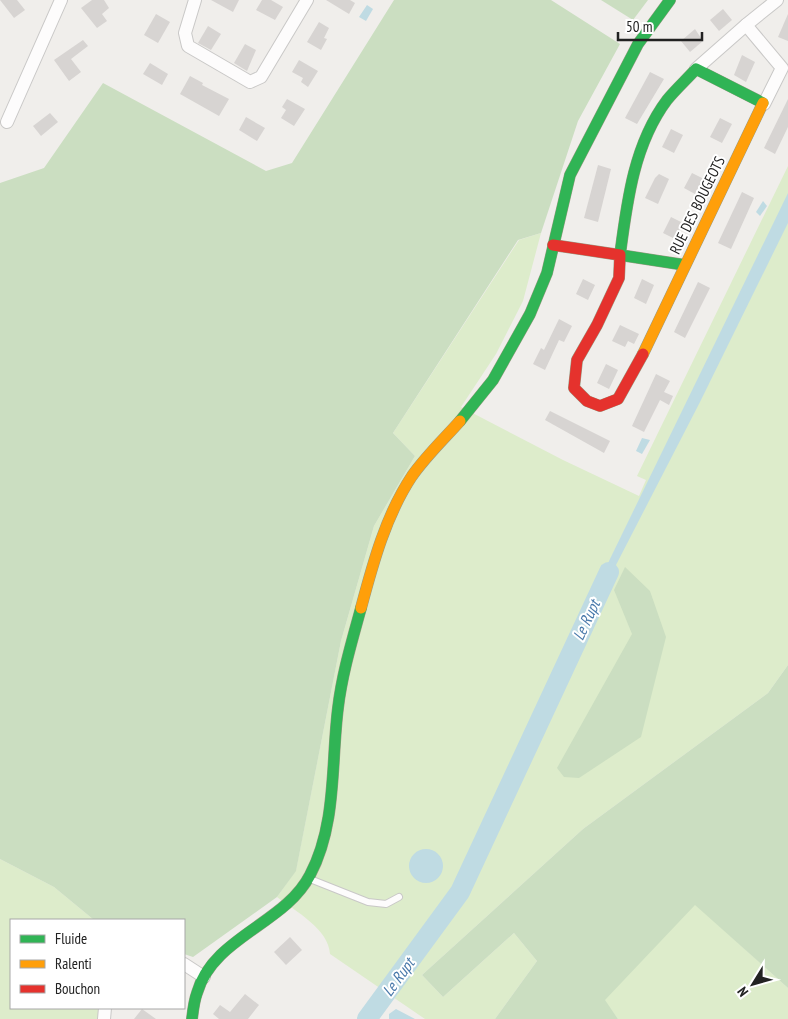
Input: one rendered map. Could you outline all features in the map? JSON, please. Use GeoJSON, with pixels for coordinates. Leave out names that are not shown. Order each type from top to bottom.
{"type":"FeatureCollection","features":[{"type":"Feature","properties":{"kind":"main road"},"geometry":{"type":"LineString","coordinates":[[192,1019],[193,1002],[204,977],[227,948],[278,912],[309,879],[325,836],[338,704],[360,606],[394,509],[413,476],[492,382],[508,354],[536,301],[547,271],[564,195],[587,138],[638,44],[670,0]]}},
{"type":"Feature","properties":{"kind":"main road"},"geometry":{"type":"LineString","coordinates":[[696,69],[764,104]]}},
{"type":"Feature","properties":{"kind":"main road","name":"RUE DES BOUGEOTS"},"geometry":{"type":"LineString","coordinates":[[696,69],[667,100],[639,148],[626,200],[619,278],[598,325],[577,360],[574,388],[586,401],[600,406],[618,399],[643,354],[764,104]]}},
{"type":"Feature","properties":{"kind":"main road"},"geometry":{"type":"LineString","coordinates":[[553,245],[685,265]]}},
{"type":"Feature","properties":{"kind":"street"},"geometry":{"type":"LineString","coordinates":[[7,122],[61,0]]}},
{"type":"Feature","properties":{"kind":"street"},"geometry":{"type":"LineString","coordinates":[[195,0],[185,33],[188,46],[250,82],[261,77],[307,0]]}},
{"type":"Feature","properties":{"kind":"street"},"geometry":{"type":"LineString","coordinates":[[696,69],[777,0]]}},
{"type":"Feature","properties":{"kind":"street"},"geometry":{"type":"LineString","coordinates":[[746,25],[782,68],[764,104]]}},
{"type":"Feature","properties":{"kind":"street"},"geometry":{"type":"LineString","coordinates":[[185,965],[204,977]]}},
{"type":"Feature","properties":{"kind":"lane"},"geometry":{"type":"LineString","coordinates":[[309,879],[368,902],[386,904],[399,898]]}},
{"type":"Feature","properties":{"kind":"green space"},"geometry":{"type":"Polygon","coordinates":[[[394,0],[551,0],[620,44],[578,121],[541,233],[518,240],[393,433],[415,456],[374,526],[341,641],[296,871],[277,897],[193,957],[185,954],[185,919],[93,919],[54,887],[0,859],[0,183],[44,168],[103,83],[266,171],[292,163],[394,0]]]}},
{"type":"Feature","properties":{"kind":"green space"},"geometry":{"type":"Polygon","coordinates":[[[601,0],[648,0],[633,20],[601,0]]]}},
{"type":"Feature","properties":{"kind":"green space"},"geometry":{"type":"Polygon","coordinates":[[[788,166],[788,665],[768,693],[583,829],[422,975],[443,997],[514,933],[537,961],[495,1019],[425,1019],[330,954],[328,945],[318,929],[277,897],[296,870],[341,641],[374,526],[415,456],[393,433],[519,240],[541,233],[523,301],[496,354],[461,407],[563,460],[639,496],[646,480],[637,476],[788,166]]]}},
{"type":"Feature","properties":{"kind":"green space"},"geometry":{"type":"Polygon","coordinates":[[[625,567],[650,591],[666,637],[641,737],[579,778],[564,777],[557,768],[632,634],[614,590],[625,567]]]}},
{"type":"Feature","properties":{"kind":"green space"},"geometry":{"type":"Polygon","coordinates":[[[788,665],[788,988],[695,905],[605,1000],[618,1019],[495,1019],[537,961],[514,933],[443,997],[422,975],[583,829],[768,693],[788,665]]]}},
{"type":"Feature","properties":{"kind":"green space"},"geometry":{"type":"Polygon","coordinates":[[[0,859],[54,887],[93,919],[10,919],[10,1009],[101,1009],[98,1019],[0,1019],[0,859]]]}},
{"type":"Feature","properties":{"kind":"green space"},"geometry":{"type":"Polygon","coordinates":[[[695,904],[788,988],[788,1019],[618,1019],[604,1000],[695,904]]]}},
{"type":"Feature","properties":{"kind":"water"},"geometry":{"type":"Polygon","coordinates":[[[367,5],[373,9],[366,21],[359,17],[367,5]]]}},
{"type":"Feature","properties":{"kind":"water"},"geometry":{"type":"Polygon","coordinates":[[[788,193],[788,223],[700,402],[616,565],[598,595],[609,561],[788,193]]]}},
{"type":"Feature","properties":{"kind":"water"},"geometry":{"type":"Polygon","coordinates":[[[763,201],[767,206],[760,216],[756,212],[763,201]]]}},
{"type":"Feature","properties":{"kind":"water"},"geometry":{"type":"Polygon","coordinates":[[[642,438],[650,440],[642,454],[636,451],[642,438]]]}},
{"type":"Feature","properties":{"kind":"water"},"geometry":{"type":"Polygon","coordinates":[[[426,849],[438,854],[443,866],[438,878],[426,883],[414,878],[409,866],[414,854],[426,849]]]}},
{"type":"Feature","properties":{"kind":"water"},"geometry":{"type":"Polygon","coordinates":[[[396,1009],[415,1019],[389,1019],[389,1014],[396,1009]]]}},
{"type":"Feature","properties":{"kind":"building"},"geometry":{"type":"Polygon","coordinates":[[[0,0],[17,0],[25,10],[14,18],[0,0]]]}},
{"type":"Feature","properties":{"kind":"building"},"geometry":{"type":"Polygon","coordinates":[[[92,0],[104,0],[109,8],[102,14],[107,21],[97,28],[81,8],[92,0]]]}},
{"type":"Feature","properties":{"kind":"building"},"geometry":{"type":"Polygon","coordinates":[[[211,0],[239,0],[233,12],[211,0]]]}},
{"type":"Feature","properties":{"kind":"building"},"geometry":{"type":"Polygon","coordinates":[[[262,0],[271,0],[283,7],[275,20],[256,10],[262,0]]]}},
{"type":"Feature","properties":{"kind":"building"},"geometry":{"type":"Polygon","coordinates":[[[326,0],[350,0],[355,3],[349,14],[326,0]]]}},
{"type":"Feature","properties":{"kind":"building"},"geometry":{"type":"Polygon","coordinates":[[[723,9],[732,20],[719,31],[710,20],[723,9]]]}},
{"type":"Feature","properties":{"kind":"building"},"geometry":{"type":"Polygon","coordinates":[[[156,14],[170,22],[158,43],[144,35],[156,14]]]}},
{"type":"Feature","properties":{"kind":"building"},"geometry":{"type":"Polygon","coordinates":[[[788,14],[788,41],[778,37],[788,14]]]}},
{"type":"Feature","properties":{"kind":"building"},"geometry":{"type":"Polygon","coordinates":[[[319,22],[329,28],[324,38],[327,39],[321,50],[307,42],[319,22]]]}},
{"type":"Feature","properties":{"kind":"building"},"geometry":{"type":"Polygon","coordinates":[[[208,26],[221,34],[211,50],[198,43],[208,26]]]}},
{"type":"Feature","properties":{"kind":"building"},"geometry":{"type":"Polygon","coordinates":[[[695,29],[703,41],[690,52],[681,41],[695,29]]]}},
{"type":"Feature","properties":{"kind":"building"},"geometry":{"type":"Polygon","coordinates":[[[83,40],[88,46],[71,59],[81,72],[69,81],[54,60],[83,40]]]}},
{"type":"Feature","properties":{"kind":"building"},"geometry":{"type":"Polygon","coordinates":[[[245,44],[256,50],[247,71],[234,63],[245,44]]]}},
{"type":"Feature","properties":{"kind":"building"},"geometry":{"type":"Polygon","coordinates":[[[742,55],[755,62],[746,82],[734,75],[742,55]]]}},
{"type":"Feature","properties":{"kind":"building"},"geometry":{"type":"Polygon","coordinates":[[[299,60],[318,71],[308,87],[301,82],[303,78],[292,72],[299,60]]]}},
{"type":"Feature","properties":{"kind":"building"},"geometry":{"type":"Polygon","coordinates":[[[150,63],[168,74],[162,85],[143,74],[150,63]]]}},
{"type":"Feature","properties":{"kind":"building"},"geometry":{"type":"Polygon","coordinates":[[[650,72],[664,79],[637,124],[625,118],[650,72]]]}},
{"type":"Feature","properties":{"kind":"building"},"geometry":{"type":"Polygon","coordinates":[[[190,76],[203,83],[202,85],[229,99],[219,116],[180,94],[190,76]]]}},
{"type":"Feature","properties":{"kind":"building"},"geometry":{"type":"Polygon","coordinates":[[[287,99],[305,109],[294,126],[281,118],[286,110],[282,107],[287,99]]]}},
{"type":"Feature","properties":{"kind":"building"},"geometry":{"type":"Polygon","coordinates":[[[788,99],[788,127],[775,154],[764,148],[788,99]]]}},
{"type":"Feature","properties":{"kind":"building"},"geometry":{"type":"Polygon","coordinates":[[[50,113],[58,122],[41,136],[33,126],[50,113]]]}},
{"type":"Feature","properties":{"kind":"building"},"geometry":{"type":"Polygon","coordinates":[[[246,117],[265,128],[257,141],[239,130],[246,117]]]}},
{"type":"Feature","properties":{"kind":"building"},"geometry":{"type":"Polygon","coordinates":[[[720,118],[732,124],[722,143],[710,137],[720,118]]]}},
{"type":"Feature","properties":{"kind":"building"},"geometry":{"type":"Polygon","coordinates":[[[671,129],[683,135],[674,153],[662,147],[671,129]]]}},
{"type":"Feature","properties":{"kind":"building"},"geometry":{"type":"Polygon","coordinates":[[[598,165],[611,169],[598,222],[584,218],[598,165]]]}},
{"type":"Feature","properties":{"kind":"building"},"geometry":{"type":"Polygon","coordinates":[[[692,173],[704,179],[695,194],[684,188],[692,173]]]}},
{"type":"Feature","properties":{"kind":"building"},"geometry":{"type":"Polygon","coordinates":[[[659,174],[669,179],[658,204],[645,198],[659,174]]]}},
{"type":"Feature","properties":{"kind":"building"},"geometry":{"type":"Polygon","coordinates":[[[742,192],[754,198],[731,249],[718,243],[742,192]]]}},
{"type":"Feature","properties":{"kind":"building"},"geometry":{"type":"Polygon","coordinates":[[[671,217],[683,223],[675,239],[663,233],[671,217]]]}},
{"type":"Feature","properties":{"kind":"building"},"geometry":{"type":"Polygon","coordinates":[[[583,279],[595,285],[588,300],[576,294],[583,279]]]}},
{"type":"Feature","properties":{"kind":"building"},"geometry":{"type":"Polygon","coordinates":[[[642,279],[654,285],[646,304],[634,298],[642,279]]]}},
{"type":"Feature","properties":{"kind":"building"},"geometry":{"type":"Polygon","coordinates":[[[698,282],[710,288],[685,338],[674,332],[698,282]]]}},
{"type":"Feature","properties":{"kind":"building"},"geometry":{"type":"Polygon","coordinates":[[[559,319],[572,326],[564,342],[559,340],[545,370],[533,364],[541,348],[544,350],[559,319]]]}},
{"type":"Feature","properties":{"kind":"building"},"geometry":{"type":"Polygon","coordinates":[[[620,325],[639,334],[634,344],[628,341],[625,347],[612,341],[620,325]]]}},
{"type":"Feature","properties":{"kind":"building"},"geometry":{"type":"Polygon","coordinates":[[[606,364],[618,370],[609,389],[597,383],[606,364]]]}},
{"type":"Feature","properties":{"kind":"building"},"geometry":{"type":"Polygon","coordinates":[[[656,374],[670,381],[664,392],[673,396],[669,405],[660,400],[644,432],[632,426],[656,374]]]}},
{"type":"Feature","properties":{"kind":"building"},"geometry":{"type":"Polygon","coordinates":[[[550,411],[610,441],[604,453],[545,420],[550,411]]]}},
{"type":"Feature","properties":{"kind":"building"},"geometry":{"type":"Polygon","coordinates":[[[290,937],[302,950],[286,965],[274,952],[290,937]]]}},
{"type":"Feature","properties":{"kind":"building"},"geometry":{"type":"Polygon","coordinates":[[[245,994],[259,1005],[248,1019],[219,1019],[213,1014],[220,1005],[230,1012],[245,994]]]}},
{"type":"Feature","properties":{"kind":"building"},"geometry":{"type":"Polygon","coordinates":[[[142,1009],[156,1019],[134,1019],[142,1009]]]}},
{"type":"Feature","properties":{"kind":"waterway","name":"Le Rupt"},"geometry":{"type":"LineString","coordinates":[[367,1019],[460,892],[609,572]]}},
{"type":"Feature","properties":{"kind":"traffic: fast"},"geometry":{"type":"LineString","coordinates":[[460,421],[493,380],[530,314],[547,273],[570,175],[638,44],[670,0]]}},
{"type":"Feature","properties":{"kind":"traffic: fast"},"geometry":{"type":"LineString","coordinates":[[685,265],[620,255],[629,194],[639,154],[647,135],[667,100],[696,69],[763,103]]}},
{"type":"Feature","properties":{"kind":"traffic: fast"},"geometry":{"type":"LineString","coordinates":[[192,1019],[196,996],[205,974],[233,944],[284,906],[299,892],[310,875],[319,855],[325,835],[332,793],[336,729],[342,683],[361,608]]}},
{"type":"Feature","properties":{"kind":"traffic: slow"},"geometry":{"type":"LineString","coordinates":[[643,354],[763,103]]}},
{"type":"Feature","properties":{"kind":"traffic: slow"},"geometry":{"type":"LineString","coordinates":[[361,608],[381,540],[403,491],[423,462],[460,421]]}},
{"type":"Feature","properties":{"kind":"traffic: jam"},"geometry":{"type":"LineString","coordinates":[[553,245],[620,255],[619,278],[597,325],[577,360],[574,388],[587,401],[600,406],[618,399],[643,354]]}}]}
